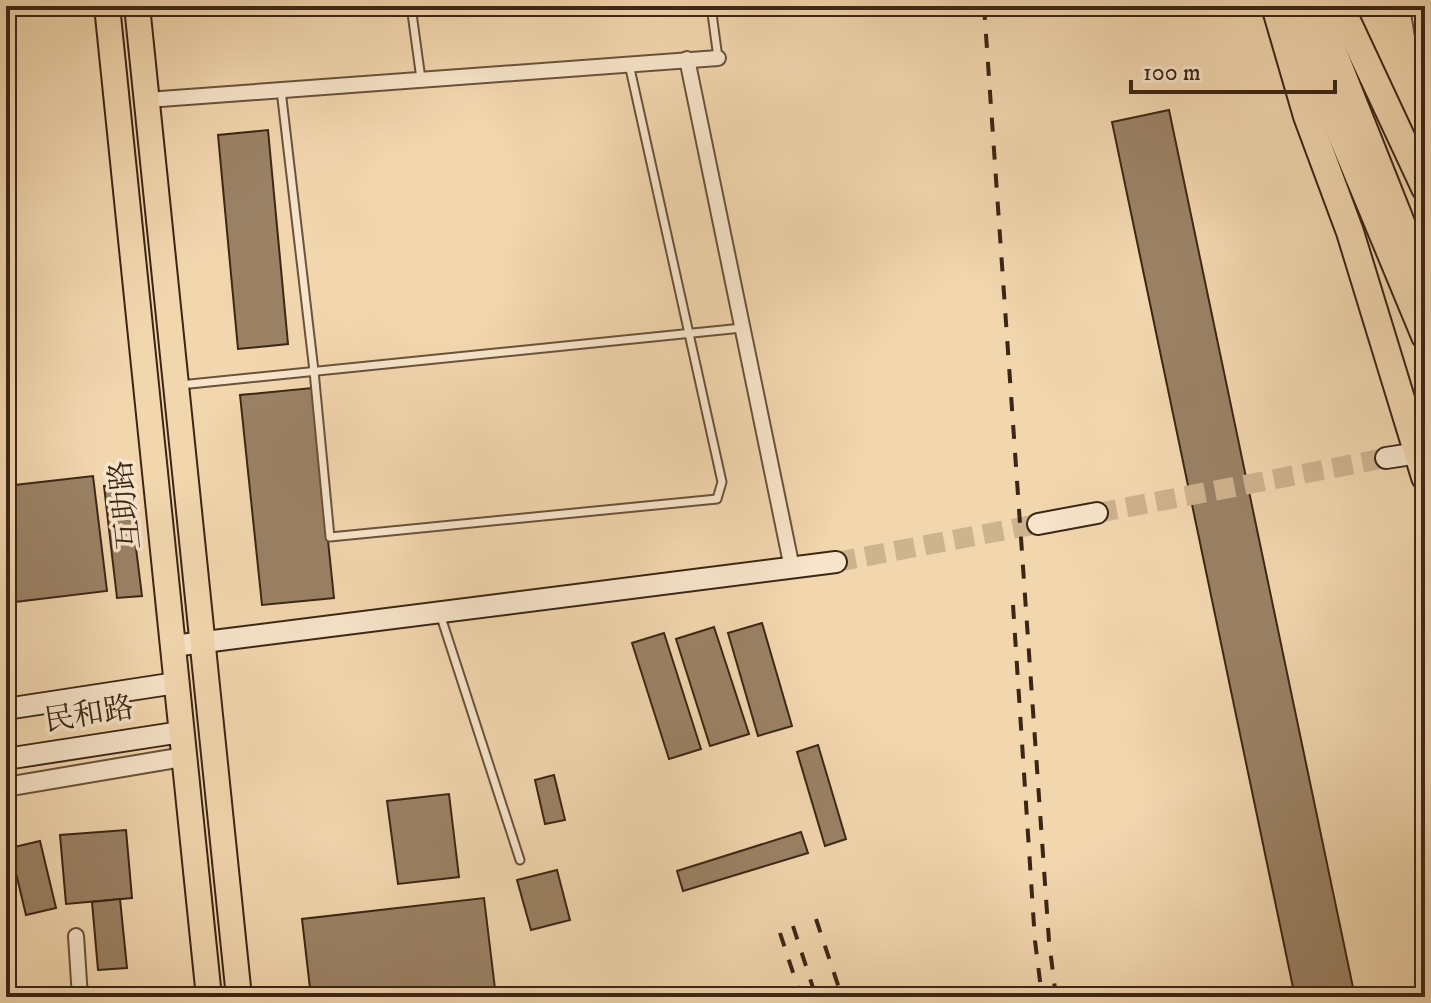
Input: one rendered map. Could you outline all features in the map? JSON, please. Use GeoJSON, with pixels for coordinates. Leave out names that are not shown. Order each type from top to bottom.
{"type":"FeatureCollection","features":[{"type":"Feature","properties":{"kind":"highway","name":"互助路"},"geometry":{"type":"LineString","coordinates":[[107,6],[209,997]]}},
{"type":"Feature","properties":{"kind":"highway","name":"互助路"},"geometry":{"type":"LineString","coordinates":[[137,6],[239,997]]}},
{"type":"Feature","properties":{"kind":"highway"},"geometry":{"type":"LineString","coordinates":[[1275,6],[1307,116],[1350,232],[1422,461]]}},
{"type":"Feature","properties":{"kind":"highway"},"geometry":{"type":"LineString","coordinates":[[1293,6],[1320,83],[1425,336]]}},
{"type":"Feature","properties":{"kind":"highway"},"geometry":{"type":"LineString","coordinates":[[1315,6],[1425,283]]}},
{"type":"Feature","properties":{"kind":"highway"},"geometry":{"type":"LineString","coordinates":[[1340,6],[1425,188]]}},
{"type":"Feature","properties":{"kind":"main road"},"geometry":{"type":"LineString","coordinates":[[1386,458],[1422,461]]}},
{"type":"Feature","properties":{"kind":"main road"},"geometry":{"type":"LineString","coordinates":[[1038,524],[1097,513]]}},
{"type":"Feature","properties":{"kind":"main road"},"geometry":{"type":"LineString","coordinates":[[173,646],[836,562]]}},
{"type":"Feature","properties":{"kind":"main road","name":"民和路"},"geometry":{"type":"LineString","coordinates":[[6,709],[176,683]]}},
{"type":"Feature","properties":{"kind":"main road","name":"民和路"},"geometry":{"type":"LineString","coordinates":[[6,759],[181,732]]}},
{"type":"Feature","properties":{"kind":"street"},"geometry":{"type":"LineString","coordinates":[[1418,6],[1425,48]]}},
{"type":"Feature","properties":{"kind":"street"},"geometry":{"type":"LineString","coordinates":[[147,100],[718,58]]}},
{"type":"Feature","properties":{"kind":"street"},"geometry":{"type":"LineString","coordinates":[[687,59],[792,568]]}},
{"type":"Feature","properties":{"kind":"street"},"geometry":{"type":"LineString","coordinates":[[6,787],[183,757]]}},
{"type":"Feature","properties":{"kind":"street"},"geometry":{"type":"LineString","coordinates":[[76,936],[80,997]]}},
{"type":"Feature","properties":{"kind":"lane"},"geometry":{"type":"LineString","coordinates":[[411,6],[421,79]]}},
{"type":"Feature","properties":{"kind":"lane"},"geometry":{"type":"LineString","coordinates":[[711,6],[718,58]]}},
{"type":"Feature","properties":{"kind":"lane"},"geometry":{"type":"LineString","coordinates":[[281,90],[330,537],[717,499],[722,482],[629,64]]}},
{"type":"Feature","properties":{"kind":"lane"},"geometry":{"type":"LineString","coordinates":[[176,386],[742,328]]}},
{"type":"Feature","properties":{"kind":"lane"},"geometry":{"type":"LineString","coordinates":[[439,612],[520,860]]}},
{"type":"Feature","properties":{"kind":"building"},"geometry":{"type":"Polygon","coordinates":[[[1169,110],[1355,997],[1295,997],[1112,122],[1169,110]]]}},
{"type":"Feature","properties":{"kind":"building"},"geometry":{"type":"Polygon","coordinates":[[[268,130],[288,344],[238,349],[218,135],[268,130]]]}},
{"type":"Feature","properties":{"kind":"building"},"geometry":{"type":"Polygon","coordinates":[[[312,388],[334,598],[262,605],[240,395],[312,388]]]}},
{"type":"Feature","properties":{"kind":"building"},"geometry":{"type":"Polygon","coordinates":[[[93,476],[107,591],[6,603],[6,486],[93,476]]]}},
{"type":"Feature","properties":{"kind":"building"},"geometry":{"type":"Polygon","coordinates":[[[128,484],[142,596],[117,598],[104,486],[128,484]]]}},
{"type":"Feature","properties":{"kind":"building"},"geometry":{"type":"Polygon","coordinates":[[[762,623],[792,726],[758,736],[728,633],[762,623]]]}},
{"type":"Feature","properties":{"kind":"building"},"geometry":{"type":"Polygon","coordinates":[[[714,627],[749,734],[710,746],[676,639],[714,627]]]}},
{"type":"Feature","properties":{"kind":"building"},"geometry":{"type":"Polygon","coordinates":[[[664,633],[701,749],[669,759],[632,643],[664,633]]]}},
{"type":"Feature","properties":{"kind":"building"},"geometry":{"type":"Polygon","coordinates":[[[818,745],[846,839],[825,846],[797,752],[818,745]]]}},
{"type":"Feature","properties":{"kind":"building"},"geometry":{"type":"Polygon","coordinates":[[[554,775],[565,820],[545,824],[535,780],[554,775]]]}},
{"type":"Feature","properties":{"kind":"building"},"geometry":{"type":"Polygon","coordinates":[[[449,794],[459,877],[398,884],[387,801],[449,794]]]}},
{"type":"Feature","properties":{"kind":"building"},"geometry":{"type":"Polygon","coordinates":[[[126,830],[132,898],[66,904],[60,835],[126,830]]]}},
{"type":"Feature","properties":{"kind":"building"},"geometry":{"type":"Polygon","coordinates":[[[801,832],[808,853],[683,891],[677,871],[801,832]]]}},
{"type":"Feature","properties":{"kind":"building"},"geometry":{"type":"Polygon","coordinates":[[[40,841],[56,908],[26,915],[10,848],[40,841]]]}},
{"type":"Feature","properties":{"kind":"building"},"geometry":{"type":"Polygon","coordinates":[[[557,870],[570,920],[531,930],[517,880],[557,870]]]}},
{"type":"Feature","properties":{"kind":"building"},"geometry":{"type":"Polygon","coordinates":[[[484,898],[496,997],[311,997],[302,919],[484,898]]]}},
{"type":"Feature","properties":{"kind":"building"},"geometry":{"type":"Polygon","coordinates":[[[120,899],[127,968],[98,970],[92,902],[120,899]]]}},
{"type":"Feature","properties":{"kind":"tunnel"},"geometry":{"type":"LineString","coordinates":[[1097,513],[1386,458]]}},
{"type":"Feature","properties":{"kind":"tunnel"},"geometry":{"type":"LineString","coordinates":[[836,562],[1038,524]]}},
{"type":"Feature","properties":{"kind":"railway"},"geometry":{"type":"LineString","coordinates":[[984,6],[1049,941],[1056,997]]}},
{"type":"Feature","properties":{"kind":"railway"},"geometry":{"type":"LineString","coordinates":[[1013,605],[1035,941],[1042,997]]}},
{"type":"Feature","properties":{"kind":"railway"},"geometry":{"type":"LineString","coordinates":[[816,919],[842,997]]}},
{"type":"Feature","properties":{"kind":"railway"},"geometry":{"type":"LineString","coordinates":[[793,926],[816,997]]}},
{"type":"Feature","properties":{"kind":"railway"},"geometry":{"type":"LineString","coordinates":[[780,933],[801,997]]}}]}
